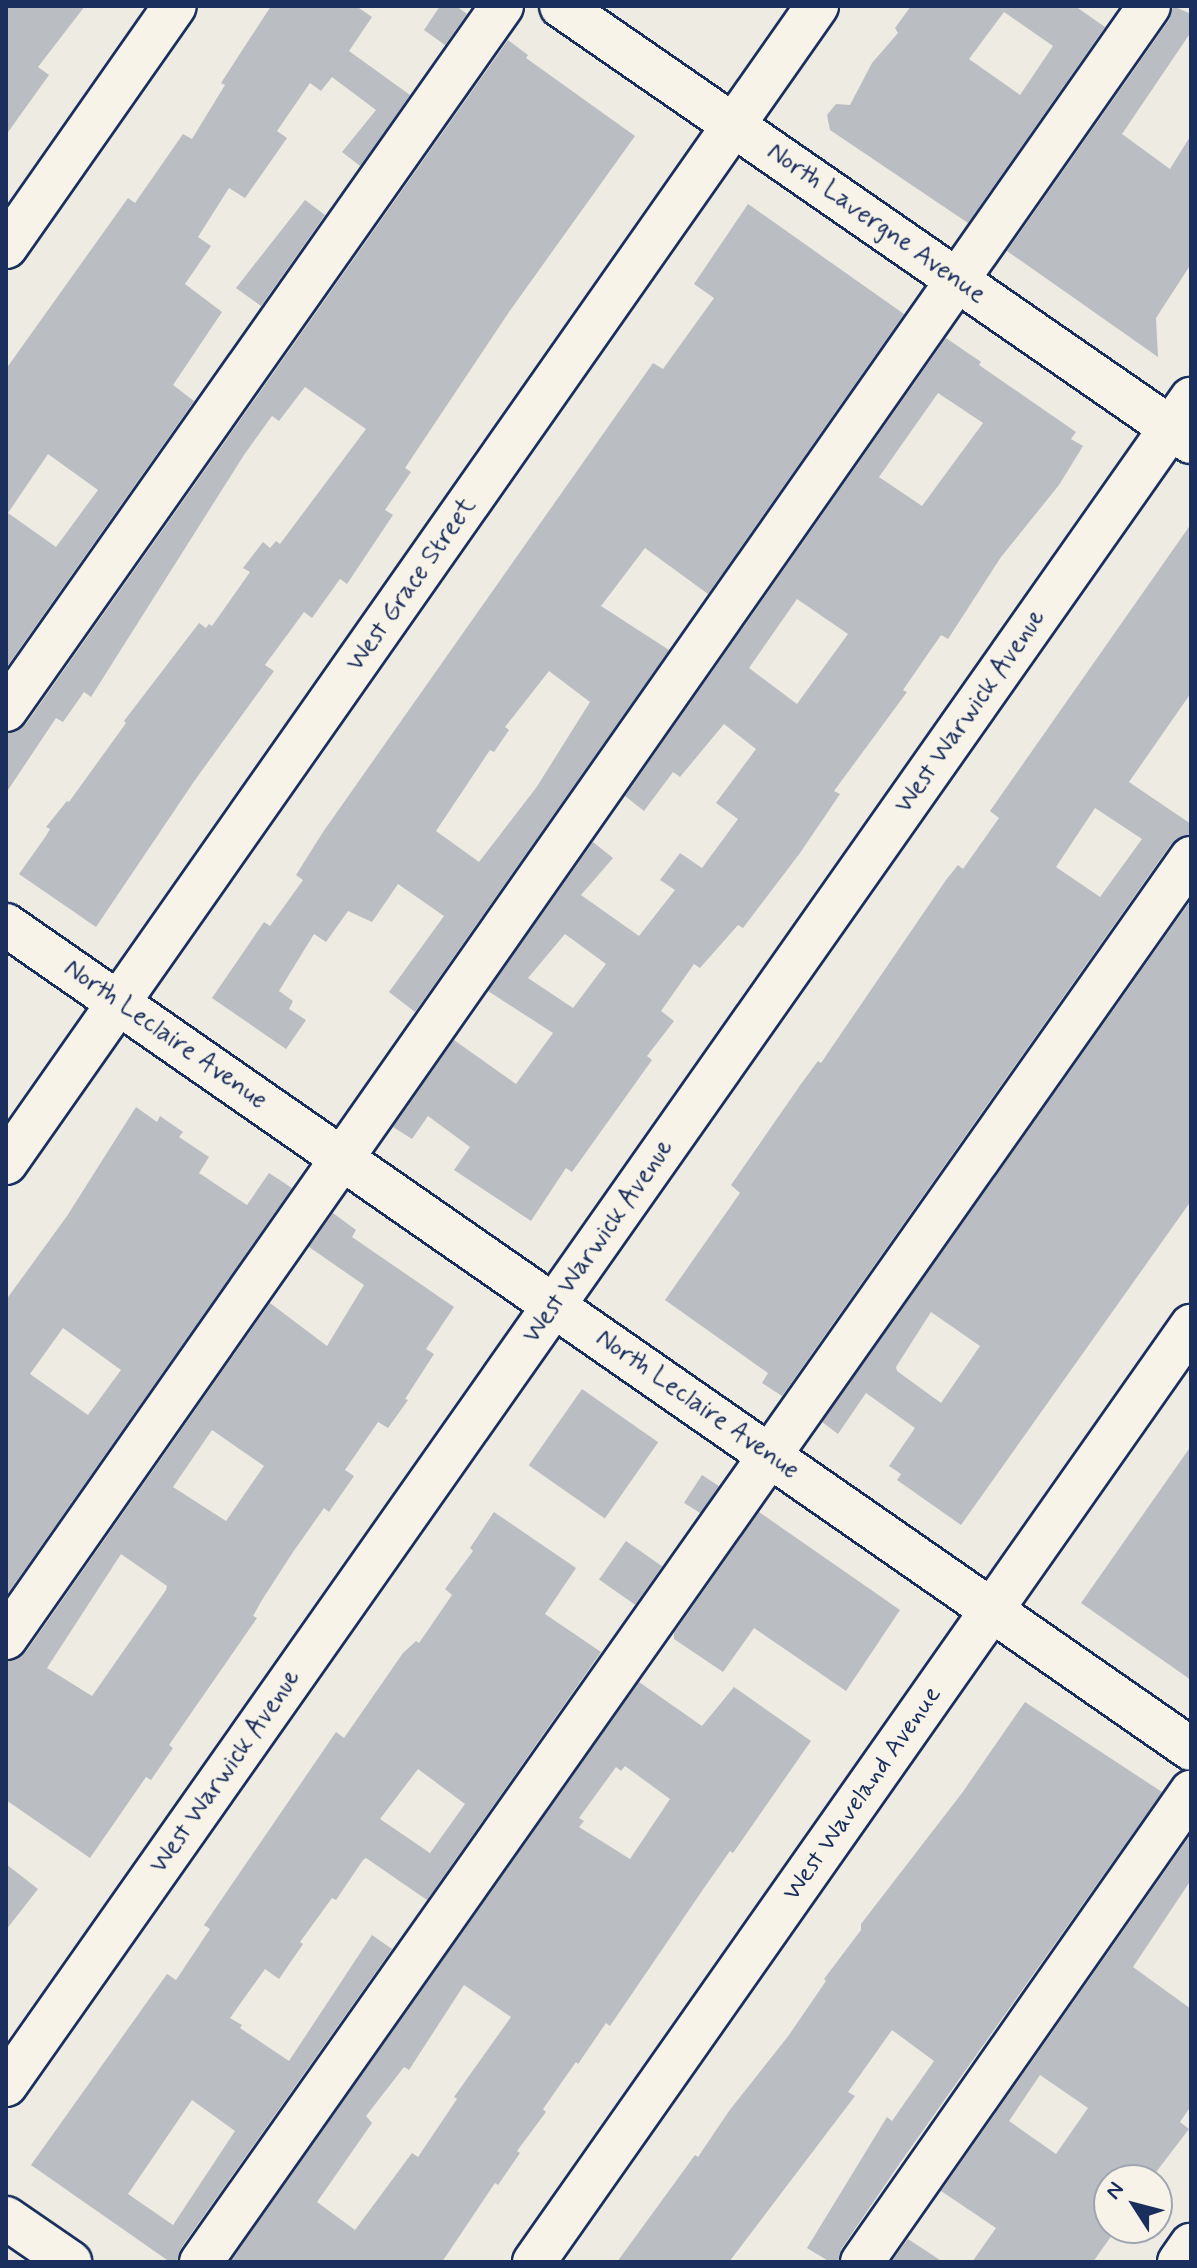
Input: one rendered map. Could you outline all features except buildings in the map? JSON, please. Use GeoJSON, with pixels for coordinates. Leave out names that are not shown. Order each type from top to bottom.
{"type":"FeatureCollection","features":[{"type":"Feature","properties":{"kind":"street"},"geometry":{"type":"LineString","coordinates":[[6,247],[175,6]]}},
{"type":"Feature","properties":{"kind":"street"},"geometry":{"type":"LineString","coordinates":[[6,710],[502,6]]}},
{"type":"Feature","properties":{"kind":"street","name":"North Lavergne Avenue"},"geometry":{"type":"LineString","coordinates":[[561,6],[957,280],[1184,423]]}},
{"type":"Feature","properties":{"kind":"street","name":"West Grace Street"},"geometry":{"type":"LineString","coordinates":[[6,1163],[817,6]]}},
{"type":"Feature","properties":{"kind":"street"},"geometry":{"type":"LineString","coordinates":[[6,1638],[1149,6]]}},
{"type":"Feature","properties":{"kind":"street","name":"West Warwick Avenue"},"geometry":{"type":"LineString","coordinates":[[6,2085],[554,1306],[1184,423]]}},
{"type":"Feature","properties":{"kind":"street"},"geometry":{"type":"LineString","coordinates":[[201,2262],[1191,858]]}},
{"type":"Feature","properties":{"kind":"street","name":"North Leclaire Avenue"},"geometry":{"type":"LineString","coordinates":[[6,925],[1191,1749]]}},
{"type":"Feature","properties":{"kind":"street","name":"West Waveland Avenue"},"geometry":{"type":"LineString","coordinates":[[535,2262],[1191,1326]]}},
{"type":"Feature","properties":{"kind":"street"},"geometry":{"type":"LineString","coordinates":[[862,2262],[1191,1792]]}},
{"type":"Feature","properties":{"kind":"street"},"geometry":{"type":"LineString","coordinates":[[6,2218],[70,2262]]}},
{"type":"Feature","properties":{"kind":"street"},"geometry":{"type":"LineString","coordinates":[[1179,2262],[1191,2245]]}}]}
